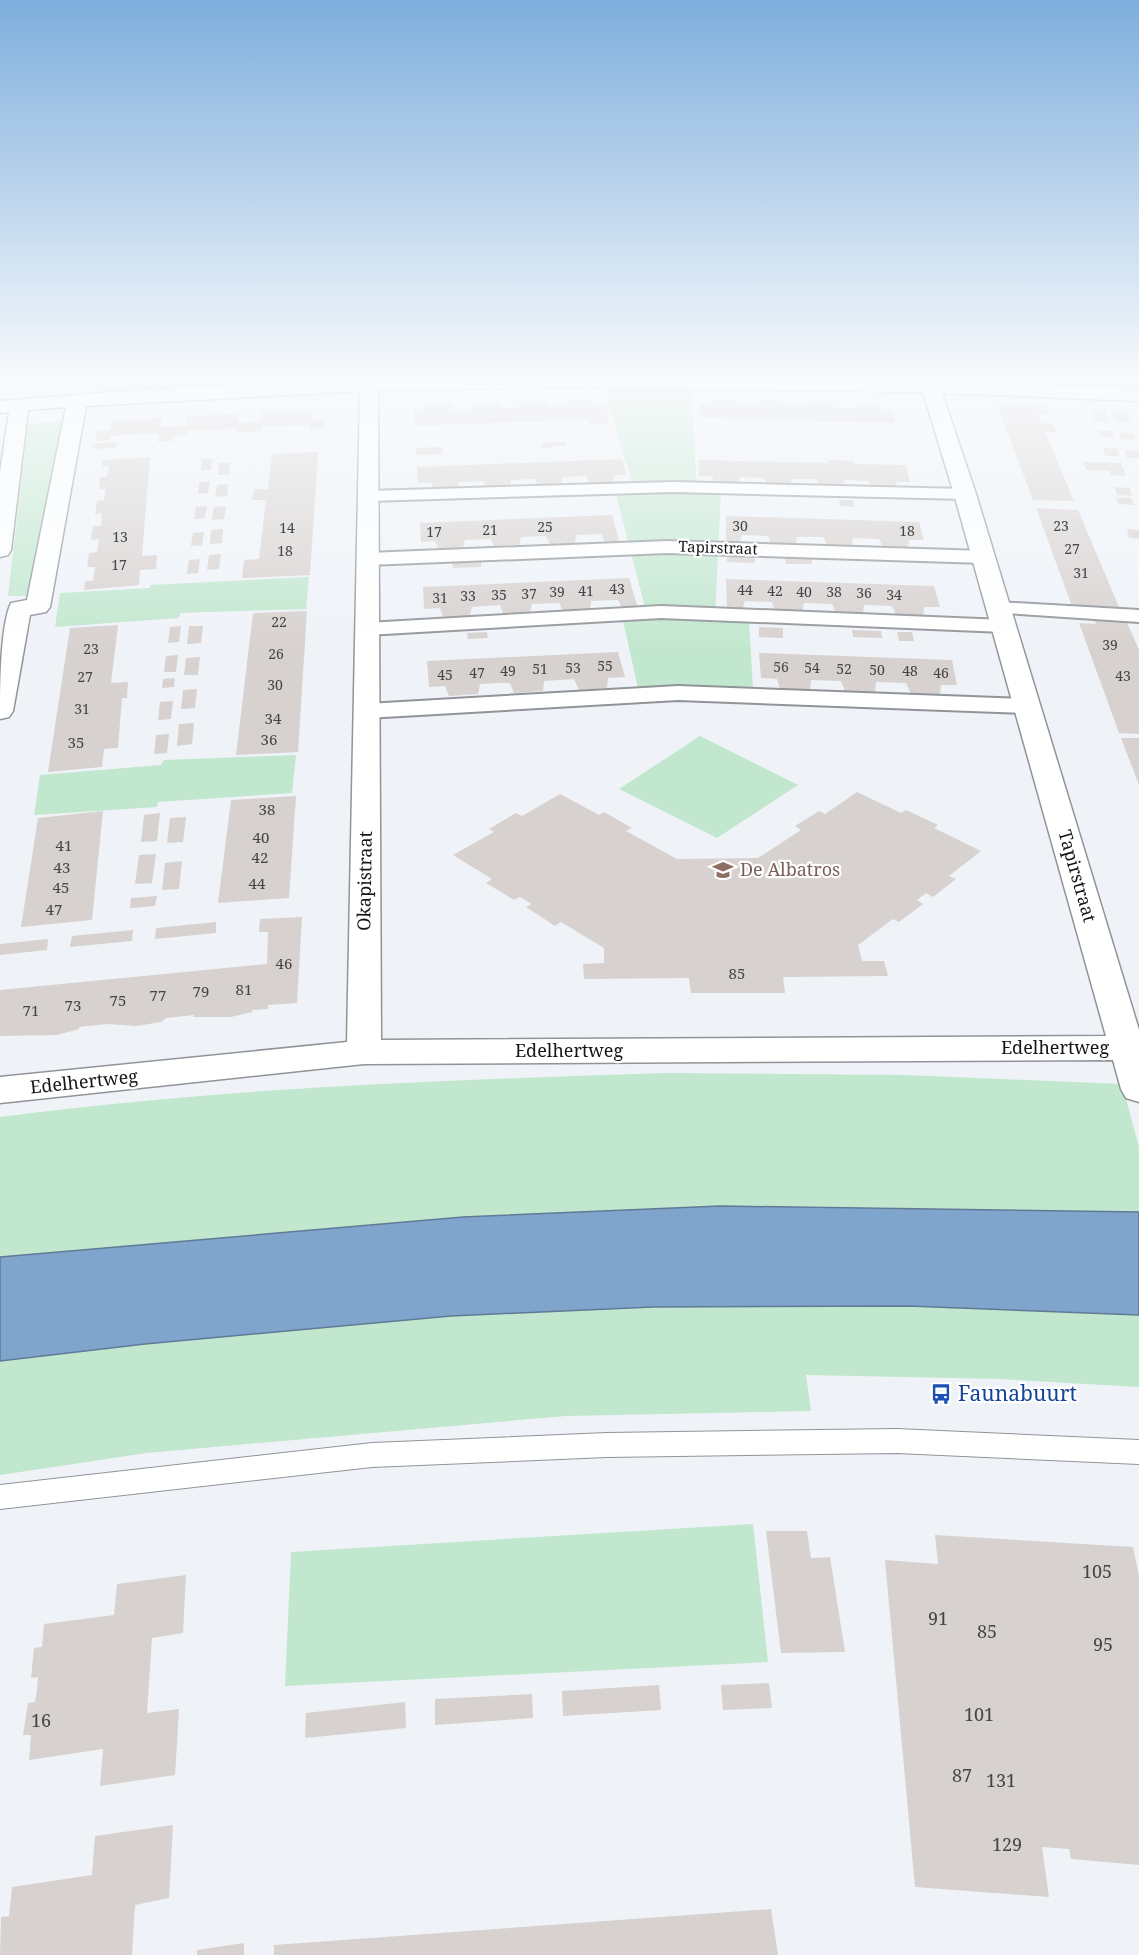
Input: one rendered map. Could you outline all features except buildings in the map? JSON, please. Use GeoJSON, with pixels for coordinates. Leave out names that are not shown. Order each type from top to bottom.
{"type":"FeatureCollection","features":[{"type":"Feature","properties":{"kind":"street"},"geometry":{"type":"LineString","coordinates":[[0,550],[6,470]]}},
{"type":"Feature","properties":{"kind":"street"},"geometry":{"type":"LineString","coordinates":[[0,711],[9,609],[38,607],[61,470]]}},
{"type":"Feature","properties":{"kind":"street","name":"Okapistraat"},"geometry":{"type":"LineString","coordinates":[[364,1052],[369,470]]}},
{"type":"Feature","properties":{"kind":"street","name":"Tapirstraat"},"geometry":{"type":"LineString","coordinates":[[957,470],[1027,706],[1133,1048],[1139,1089]]}},
{"type":"Feature","properties":{"kind":"street"},"geometry":{"type":"LineString","coordinates":[[369,496],[673,487],[965,494]]}},
{"type":"Feature","properties":{"kind":"street","name":"Tapirstraat"},"geometry":{"type":"LineString","coordinates":[[368,560],[667,547],[984,557]]}},
{"type":"Feature","properties":{"kind":"street"},"geometry":{"type":"LineString","coordinates":[[367,629],[661,612],[1001,617],[1139,616]]}},
{"type":"Feature","properties":{"kind":"street"},"geometry":{"type":"LineString","coordinates":[[367,711],[678,693],[1027,706]]}},
{"type":"Feature","properties":{"kind":"street","name":"Edelhertweg"},"geometry":{"type":"LineString","coordinates":[[0,1090],[364,1052],[1133,1048]]}},
{"type":"Feature","properties":{"kind":"lane"},"geometry":{"type":"LineString","coordinates":[[0,1497],[372,1455],[595,1445],[897,1441],[1139,1452]]}},
{"type":"Feature","properties":{"kind":"green space"},"geometry":{"type":"Polygon","coordinates":[[[23,470],[53,470],[28,596],[8,596],[23,470]]]}},
{"type":"Feature","properties":{"kind":"green space"},"geometry":{"type":"Polygon","coordinates":[[[628,470],[696,470],[697,491],[721,491],[715,620],[749,621],[753,689],[638,688],[623,621],[648,619],[615,490],[634,489],[628,470]]]}},
{"type":"Feature","properties":{"kind":"green space"},"geometry":{"type":"Polygon","coordinates":[[[309,577],[306,609],[180,613],[179,618],[55,627],[60,593],[150,588],[150,585],[309,577]]]}},
{"type":"Feature","properties":{"kind":"green space"},"geometry":{"type":"Polygon","coordinates":[[[700,736],[798,785],[717,838],[619,789],[700,736]]]}},
{"type":"Feature","properties":{"kind":"green space"},"geometry":{"type":"Polygon","coordinates":[[[296,755],[292,793],[158,802],[157,807],[34,815],[40,775],[161,765],[164,760],[296,755]]]}},
{"type":"Feature","properties":{"kind":"green space"},"geometry":{"type":"Polygon","coordinates":[[[667,1073],[906,1075],[1122,1084],[1139,1147],[1139,1212],[792,1206],[463,1217],[0,1257],[0,1117],[249,1092],[416,1082],[667,1073]]]}},
{"type":"Feature","properties":{"kind":"green space"},"geometry":{"type":"Polygon","coordinates":[[[908,1306],[1139,1315],[1139,1387],[1000,1379],[806,1375],[811,1411],[566,1416],[147,1453],[0,1475],[0,1361],[281,1330],[508,1312],[680,1307],[908,1306]]]}},
{"type":"Feature","properties":{"kind":"green space"},"geometry":{"type":"Polygon","coordinates":[[[753,1524],[768,1662],[285,1686],[291,1552],[753,1524]]]}},
{"type":"Feature","properties":{"kind":"water"},"geometry":{"type":"Polygon","coordinates":[[[720,1206],[1139,1212],[1139,1315],[908,1306],[653,1307],[451,1316],[145,1344],[0,1361],[0,1257],[463,1217],[720,1206]]]}},
{"type":"Feature","properties":{"kind":"place","name":"De Albatros"},"geometry":{"type":"Point","coordinates":[723,870]}},
{"type":"Feature","properties":{"kind":"place","name":"Faunabuurt"},"geometry":{"type":"Point","coordinates":[941,1394]}}]}
